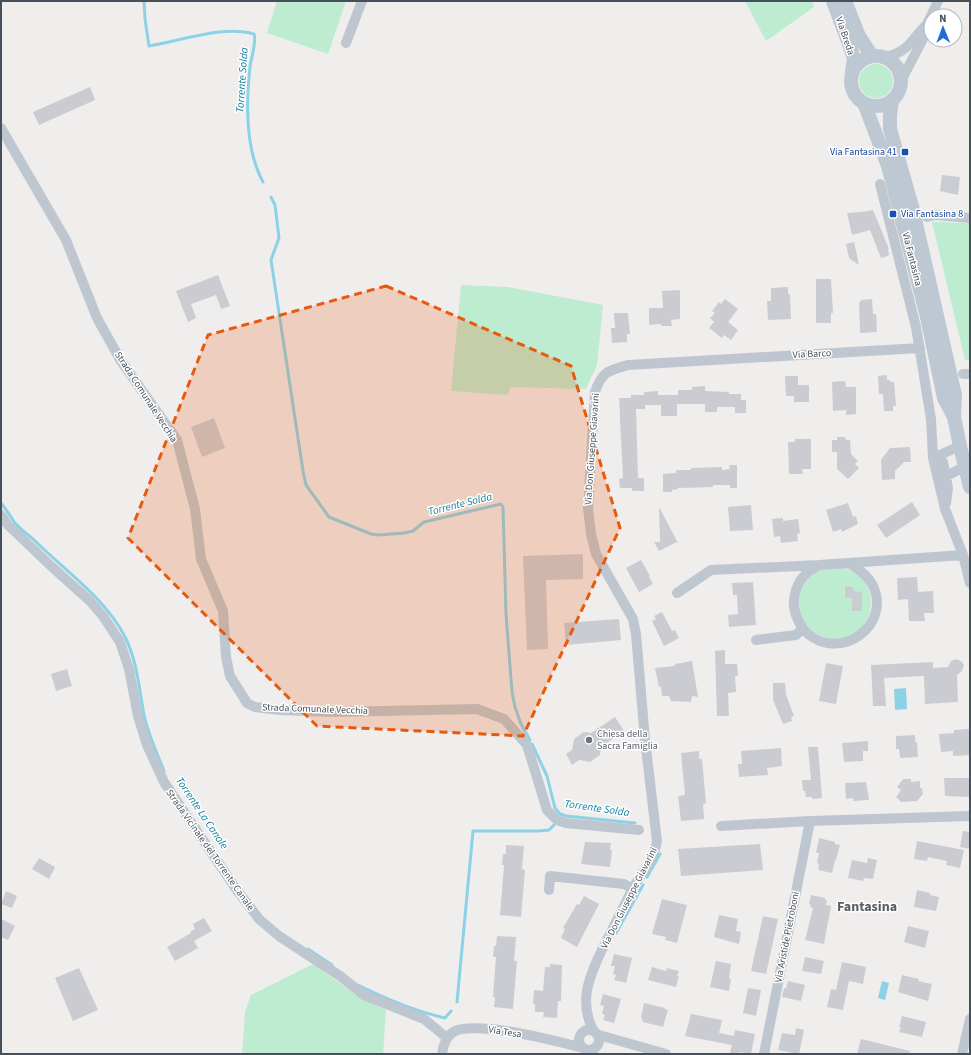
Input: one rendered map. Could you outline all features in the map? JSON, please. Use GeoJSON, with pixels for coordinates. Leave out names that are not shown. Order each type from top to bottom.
{"type":"FeatureCollection","features":[{"type":"Feature","properties":{"kind":"street"},"geometry":{"type":"LineString","coordinates":[[346,43],[362,1]]}},
{"type":"Feature","properties":{"kind":"street","name":"Via Breda"},"geometry":{"type":"LineString","coordinates":[[833,1],[854,60],[850,83],[855,96],[864,103]]}},
{"type":"Feature","properties":{"kind":"street","name":"Via Breda"},"geometry":{"type":"LineString","coordinates":[[845,1],[859,36],[879,56],[894,63],[899,72],[901,81]]}},
{"type":"Feature","properties":{"kind":"street"},"geometry":{"type":"LineString","coordinates":[[879,56],[897,55],[906,48],[923,27]]}},
{"type":"Feature","properties":{"kind":"street"},"geometry":{"type":"LineString","coordinates":[[864,103],[873,106],[885,104],[898,94],[901,81],[923,39]]}},
{"type":"Feature","properties":{"kind":"street","name":"Via Breda"},"geometry":{"type":"LineString","coordinates":[[852,71],[862,59],[879,56]]}},
{"type":"Feature","properties":{"kind":"street","name":"Via Fantasina"},"geometry":{"type":"LineString","coordinates":[[892,100],[890,129],[913,210],[955,395],[954,417],[970,487]]}},
{"type":"Feature","properties":{"kind":"street","name":"Via Fantasina"},"geometry":{"type":"LineString","coordinates":[[864,103],[888,166],[927,317],[944,398],[954,417]]}},
{"type":"Feature","properties":{"kind":"street","name":"Strada Comunale Vecchia"},"geometry":{"type":"LineString","coordinates":[[1,128],[66,240],[97,318],[121,361],[177,440],[195,509],[201,559],[223,611],[226,657],[230,676],[248,703],[255,707],[280,710],[334,712],[477,710],[504,719],[527,745],[547,810],[557,820],[639,830]]}},
{"type":"Feature","properties":{"kind":"street"},"geometry":{"type":"LineString","coordinates":[[880,184],[916,327],[931,418],[934,458],[945,508],[963,555],[970,583]]}},
{"type":"Feature","properties":{"kind":"street"},"geometry":{"type":"LineString","coordinates":[[927,217],[935,215],[970,218]]}},
{"type":"Feature","properties":{"kind":"street","name":"Via Barco"},"geometry":{"type":"LineString","coordinates":[[599,380],[608,371],[628,365],[920,348]]}},
{"type":"Feature","properties":{"kind":"street","name":"Via Don Giuseppe Giavarini"},"geometry":{"type":"LineString","coordinates":[[596,1037],[587,1018],[586,999],[588,986],[599,956],[633,889],[642,877],[656,849],[657,841],[645,740],[636,634],[633,619],[596,554],[589,521],[588,508],[595,392],[599,380]]}},
{"type":"Feature","properties":{"kind":"street"},"geometry":{"type":"LineString","coordinates":[[934,458],[960,446]]}},
{"type":"Feature","properties":{"kind":"street"},"geometry":{"type":"LineString","coordinates":[[934,458],[943,462],[947,476],[948,488],[945,508]]}},
{"type":"Feature","properties":{"kind":"street"},"geometry":{"type":"LineString","coordinates":[[947,476],[964,466]]}},
{"type":"Feature","properties":{"kind":"street","name":"Strada Vicinale del Torrente Canale"},"geometry":{"type":"LineString","coordinates":[[1,515],[8,525],[90,601],[104,616],[120,642],[129,669],[138,716],[147,745],[164,782],[236,890],[259,919],[279,936],[340,976],[364,995],[424,1019],[447,1038]]}},
{"type":"Feature","properties":{"kind":"street"},"geometry":{"type":"LineString","coordinates":[[677,593],[711,570],[819,565],[963,555]]}},
{"type":"Feature","properties":{"kind":"street"},"geometry":{"type":"LineString","coordinates":[[819,565],[806,574],[797,586],[793,601],[795,616],[802,629],[814,639],[828,644],[844,644],[858,638],[868,627],[875,614],[876,598],[872,584],[862,572],[849,563]]}},
{"type":"Feature","properties":{"kind":"street"},"geometry":{"type":"LineString","coordinates":[[756,640],[796,635],[802,629]]}},
{"type":"Feature","properties":{"kind":"street"},"geometry":{"type":"LineString","coordinates":[[721,826],[810,821],[970,816]]}},
{"type":"Feature","properties":{"kind":"street","name":"Via Aristide Pietroboni"},"geometry":{"type":"LineString","coordinates":[[764,1054],[810,821]]}},
{"type":"Feature","properties":{"kind":"street"},"geometry":{"type":"LineString","coordinates":[[549,890],[550,876],[624,884],[633,889]]}},
{"type":"Feature","properties":{"kind":"street","name":"Via Don Giuseppe Giavarini"},"geometry":{"type":"LineString","coordinates":[[580,1035],[587,1018]]}},
{"type":"Feature","properties":{"kind":"street"},"geometry":{"type":"LineString","coordinates":[[962,1054],[970,1019]]}},
{"type":"Feature","properties":{"kind":"street","name":"Via Tesa"},"geometry":{"type":"LineString","coordinates":[[447,1038],[455,1031],[470,1028],[490,1028],[583,1048]]}},
{"type":"Feature","properties":{"kind":"street"},"geometry":{"type":"LineString","coordinates":[[565,1043],[586,1030],[596,1037],[666,1054]]}},
{"type":"Feature","properties":{"kind":"street"},"geometry":{"type":"LineString","coordinates":[[580,1035],[580,1043],[583,1048],[591,1050],[596,1037]]}},
{"type":"Feature","properties":{"kind":"street"},"geometry":{"type":"LineString","coordinates":[[442,1054],[442,1048],[447,1038]]}},
{"type":"Feature","properties":{"kind":"highlighted area"},"geometry":{"type":"Polygon","coordinates":[[[386,286],[571,366],[620,528],[523,736],[317,726],[128,538],[208,335],[386,286]]]}},
{"type":"Feature","properties":{"kind":"green space"},"geometry":{"type":"Polygon","coordinates":[[[277,1],[346,1],[328,54],[267,33],[277,1]]]}},
{"type":"Feature","properties":{"kind":"green space"},"geometry":{"type":"Polygon","coordinates":[[[745,1],[812,1],[814,7],[766,41],[745,1]]]}},
{"type":"Feature","properties":{"kind":"green space"},"geometry":{"type":"Polygon","coordinates":[[[873,64],[879,64],[883,65],[890,71],[893,81],[892,88],[886,95],[879,98],[873,98],[869,97],[862,91],[859,84],[859,78],[860,74],[866,67],[873,64]]]}},
{"type":"Feature","properties":{"kind":"green space"},"geometry":{"type":"Polygon","coordinates":[[[932,222],[970,223],[970,360],[965,360],[932,222]]]}},
{"type":"Feature","properties":{"kind":"green space"},"geometry":{"type":"Polygon","coordinates":[[[461,285],[508,287],[603,305],[597,365],[586,389],[510,387],[508,395],[451,391],[461,285]]]}},
{"type":"Feature","properties":{"kind":"green space"},"geometry":{"type":"Polygon","coordinates":[[[835,567],[855,573],[865,583],[871,603],[865,623],[855,633],[835,639],[815,633],[805,623],[799,603],[805,583],[815,573],[835,567]]]}},
{"type":"Feature","properties":{"kind":"green space"},"geometry":{"type":"Polygon","coordinates":[[[313,964],[356,995],[386,1010],[383,1054],[242,1054],[245,1012],[251,995],[313,964]]]}},
{"type":"Feature","properties":{"kind":"water"},"geometry":{"type":"Polygon","coordinates":[[[906,688],[907,709],[895,710],[894,689],[906,688]]]}},
{"type":"Feature","properties":{"kind":"water"},"geometry":{"type":"Polygon","coordinates":[[[882,981],[889,983],[885,1000],[878,998],[882,981]]]}},
{"type":"Feature","properties":{"kind":"building"},"geometry":{"type":"Polygon","coordinates":[[[90,87],[95,100],[39,125],[33,112],[90,87]]]}},
{"type":"Feature","properties":{"kind":"building"},"geometry":{"type":"Polygon","coordinates":[[[942,175],[960,177],[958,195],[940,191],[942,175]]]}},
{"type":"Feature","properties":{"kind":"building"},"geometry":{"type":"Polygon","coordinates":[[[873,210],[889,249],[889,255],[881,258],[870,230],[852,235],[847,213],[873,210]]]}},
{"type":"Feature","properties":{"kind":"building"},"geometry":{"type":"Polygon","coordinates":[[[854,242],[859,265],[849,258],[846,244],[854,242]]]}},
{"type":"Feature","properties":{"kind":"building"},"geometry":{"type":"Polygon","coordinates":[[[218,275],[230,306],[221,309],[216,295],[191,304],[196,318],[188,322],[176,291],[218,275]]]}},
{"type":"Feature","properties":{"kind":"building"},"geometry":{"type":"Polygon","coordinates":[[[816,279],[831,279],[833,313],[831,313],[831,323],[816,323],[816,279]]]}},
{"type":"Feature","properties":{"kind":"building"},"geometry":{"type":"Polygon","coordinates":[[[788,287],[788,294],[790,294],[791,319],[768,320],[767,301],[771,301],[771,288],[788,287]]]}},
{"type":"Feature","properties":{"kind":"building"},"geometry":{"type":"Polygon","coordinates":[[[680,290],[680,319],[671,320],[672,326],[661,326],[661,324],[649,325],[649,308],[663,308],[662,291],[680,290]]]}},
{"type":"Feature","properties":{"kind":"building"},"geometry":{"type":"Polygon","coordinates":[[[725,299],[738,309],[728,322],[738,330],[731,340],[724,335],[722,338],[709,328],[714,322],[710,318],[715,313],[712,311],[719,302],[721,304],[725,299]]]}},
{"type":"Feature","properties":{"kind":"building"},"geometry":{"type":"Polygon","coordinates":[[[872,299],[873,314],[876,314],[877,332],[860,333],[859,302],[861,302],[860,300],[872,299]]]}},
{"type":"Feature","properties":{"kind":"building"},"geometry":{"type":"Polygon","coordinates":[[[614,313],[628,313],[630,334],[627,334],[627,342],[612,343],[611,328],[615,328],[614,313]]]}},
{"type":"Feature","properties":{"kind":"building"},"geometry":{"type":"Polygon","coordinates":[[[887,375],[887,380],[894,382],[896,406],[893,406],[893,411],[884,411],[883,394],[879,394],[878,376],[887,375]]]}},
{"type":"Feature","properties":{"kind":"building"},"geometry":{"type":"Polygon","coordinates":[[[785,376],[798,376],[798,385],[809,385],[809,402],[794,402],[794,396],[786,396],[785,376]]]}},
{"type":"Feature","properties":{"kind":"building"},"geometry":{"type":"Polygon","coordinates":[[[845,381],[846,387],[856,387],[856,414],[846,415],[846,410],[833,411],[832,382],[845,381]]]}},
{"type":"Feature","properties":{"kind":"building"},"geometry":{"type":"Polygon","coordinates":[[[705,386],[705,391],[741,394],[741,400],[746,400],[746,413],[735,413],[735,407],[717,407],[717,412],[705,412],[705,404],[677,404],[677,416],[661,416],[661,405],[645,405],[645,409],[636,409],[638,478],[644,478],[644,491],[632,491],[632,488],[620,488],[619,479],[623,478],[619,398],[631,398],[631,395],[644,395],[644,392],[658,391],[658,395],[678,395],[678,390],[692,390],[692,387],[705,386]]]}},
{"type":"Feature","properties":{"kind":"building"},"geometry":{"type":"Polygon","coordinates":[[[214,418],[225,448],[202,457],[191,427],[214,418]]]}},
{"type":"Feature","properties":{"kind":"building"},"geometry":{"type":"Polygon","coordinates":[[[837,437],[845,437],[846,440],[850,440],[851,454],[858,461],[855,464],[859,468],[848,479],[837,469],[837,452],[832,452],[832,440],[837,440],[837,437]]]}},
{"type":"Feature","properties":{"kind":"building"},"geometry":{"type":"Polygon","coordinates":[[[795,439],[811,439],[811,469],[802,469],[803,474],[789,474],[788,442],[795,442],[795,439]]]}},
{"type":"Feature","properties":{"kind":"building"},"geometry":{"type":"Polygon","coordinates":[[[910,447],[911,462],[904,462],[895,471],[895,479],[882,480],[881,460],[890,448],[910,447]]]}},
{"type":"Feature","properties":{"kind":"building"},"geometry":{"type":"Polygon","coordinates":[[[729,465],[737,465],[737,488],[730,488],[730,485],[713,485],[713,487],[678,488],[672,490],[672,492],[663,492],[663,474],[676,473],[676,470],[691,470],[691,468],[722,467],[722,470],[730,469],[729,465]]]}},
{"type":"Feature","properties":{"kind":"building"},"geometry":{"type":"Polygon","coordinates":[[[912,502],[920,515],[886,538],[877,525],[912,502]]]}},
{"type":"Feature","properties":{"kind":"building"},"geometry":{"type":"Polygon","coordinates":[[[848,503],[853,517],[856,516],[858,524],[842,532],[841,529],[833,532],[826,510],[848,503]]]}},
{"type":"Feature","properties":{"kind":"building"},"geometry":{"type":"Polygon","coordinates":[[[751,505],[753,530],[730,531],[728,507],[751,505]]]}},
{"type":"Feature","properties":{"kind":"building"},"geometry":{"type":"Polygon","coordinates":[[[659,507],[677,541],[679,541],[659,551],[654,542],[660,542],[659,507]]]}},
{"type":"Feature","properties":{"kind":"building"},"geometry":{"type":"Polygon","coordinates":[[[783,518],[783,521],[798,519],[800,533],[797,534],[798,541],[781,543],[780,536],[774,537],[772,519],[783,518]]]}},
{"type":"Feature","properties":{"kind":"building"},"geometry":{"type":"Polygon","coordinates":[[[583,554],[583,579],[546,580],[548,649],[527,650],[523,556],[583,554]]]}},
{"type":"Feature","properties":{"kind":"building"},"geometry":{"type":"Polygon","coordinates":[[[641,560],[653,584],[639,592],[626,568],[641,560]]]}},
{"type":"Feature","properties":{"kind":"building"},"geometry":{"type":"Polygon","coordinates":[[[917,577],[918,592],[933,591],[934,613],[924,613],[925,621],[909,621],[908,599],[898,600],[897,578],[917,577]]]}},
{"type":"Feature","properties":{"kind":"building"},"geometry":{"type":"Polygon","coordinates":[[[753,582],[756,625],[729,627],[728,615],[738,614],[737,595],[733,595],[732,583],[753,582]]]}},
{"type":"Feature","properties":{"kind":"building"},"geometry":{"type":"Polygon","coordinates":[[[845,586],[853,587],[853,591],[862,592],[862,611],[852,611],[852,598],[845,598],[845,586]]]}},
{"type":"Feature","properties":{"kind":"building"},"geometry":{"type":"Polygon","coordinates":[[[662,612],[672,631],[675,630],[679,638],[664,646],[652,621],[656,619],[654,616],[662,612]]]}},
{"type":"Feature","properties":{"kind":"building"},"geometry":{"type":"Polygon","coordinates":[[[619,619],[621,640],[566,645],[564,623],[619,619]]]}},
{"type":"Feature","properties":{"kind":"building"},"geometry":{"type":"Polygon","coordinates":[[[725,650],[725,664],[737,664],[738,676],[735,676],[736,692],[728,693],[729,716],[717,716],[715,651],[725,650]]]}},
{"type":"Feature","properties":{"kind":"building"},"geometry":{"type":"Polygon","coordinates":[[[957,659],[964,665],[962,671],[957,675],[958,702],[925,704],[924,676],[884,678],[886,706],[873,706],[871,665],[933,662],[933,668],[948,667],[951,661],[957,659]]]}},
{"type":"Feature","properties":{"kind":"building"},"geometry":{"type":"Polygon","coordinates":[[[692,661],[698,697],[692,696],[691,702],[671,701],[669,696],[662,696],[661,686],[659,687],[655,668],[675,666],[675,664],[692,661]]]}},
{"type":"Feature","properties":{"kind":"building"},"geometry":{"type":"Polygon","coordinates":[[[826,663],[843,666],[836,704],[819,701],[826,663]]]}},
{"type":"Feature","properties":{"kind":"building"},"geometry":{"type":"Polygon","coordinates":[[[67,669],[72,686],[56,691],[51,674],[67,669]]]}},
{"type":"Feature","properties":{"kind":"building"},"geometry":{"type":"Polygon","coordinates":[[[773,683],[785,683],[786,695],[794,716],[791,717],[792,721],[783,724],[773,700],[773,683]]]}},
{"type":"Feature","properties":{"kind":"building","name":"Chiesa della Sacra Famiglia"},"geometry":{"type":"Polygon","coordinates":[[[615,717],[624,731],[601,747],[600,755],[590,762],[579,760],[572,765],[566,754],[572,750],[574,739],[584,732],[591,733],[615,717]]]}},
{"type":"Feature","properties":{"kind":"building"},"geometry":{"type":"Polygon","coordinates":[[[969,729],[970,755],[953,756],[953,751],[941,752],[939,734],[954,733],[954,730],[969,729]]]}},
{"type":"Feature","properties":{"kind":"building"},"geometry":{"type":"Polygon","coordinates":[[[915,735],[918,757],[900,758],[899,749],[896,749],[896,736],[915,735]]]}},
{"type":"Feature","properties":{"kind":"building"},"geometry":{"type":"Polygon","coordinates":[[[868,741],[868,751],[863,751],[863,761],[844,762],[842,743],[868,741]]]}},
{"type":"Feature","properties":{"kind":"building"},"geometry":{"type":"Polygon","coordinates":[[[808,747],[818,747],[822,798],[812,799],[812,797],[806,797],[805,791],[803,791],[802,780],[811,780],[808,747]]]}},
{"type":"Feature","properties":{"kind":"building"},"geometry":{"type":"Polygon","coordinates":[[[781,748],[782,766],[767,768],[768,775],[739,777],[738,764],[742,764],[741,751],[781,748]]]}},
{"type":"Feature","properties":{"kind":"building"},"geometry":{"type":"Polygon","coordinates":[[[699,751],[699,759],[702,759],[706,803],[703,804],[704,819],[681,821],[678,796],[685,795],[681,753],[699,751]]]}},
{"type":"Feature","properties":{"kind":"building"},"geometry":{"type":"Polygon","coordinates":[[[944,778],[970,778],[970,797],[945,796],[944,778]]]}},
{"type":"Feature","properties":{"kind":"building"},"geometry":{"type":"Polygon","coordinates":[[[903,779],[911,779],[911,782],[920,781],[920,788],[922,788],[923,794],[917,801],[901,802],[896,797],[901,790],[897,787],[903,779]]]}},
{"type":"Feature","properties":{"kind":"building"},"geometry":{"type":"Polygon","coordinates":[[[866,782],[869,800],[853,801],[853,798],[846,799],[845,783],[866,782]]]}},
{"type":"Feature","properties":{"kind":"building"},"geometry":{"type":"Polygon","coordinates":[[[963,831],[970,832],[970,849],[960,847],[963,831]]]}},
{"type":"Feature","properties":{"kind":"building"},"geometry":{"type":"Polygon","coordinates":[[[819,838],[835,842],[835,844],[840,845],[832,873],[818,870],[819,864],[817,863],[819,853],[816,853],[819,838]]]}},
{"type":"Feature","properties":{"kind":"building"},"geometry":{"type":"Polygon","coordinates":[[[917,841],[964,850],[960,868],[946,865],[947,861],[928,857],[927,861],[914,859],[917,841]]]}},
{"type":"Feature","properties":{"kind":"building"},"geometry":{"type":"Polygon","coordinates":[[[585,842],[611,843],[610,850],[612,850],[610,867],[581,864],[585,842]]]}},
{"type":"Feature","properties":{"kind":"building"},"geometry":{"type":"Polygon","coordinates":[[[760,844],[763,870],[681,876],[678,849],[760,844]]]}},
{"type":"Feature","properties":{"kind":"building"},"geometry":{"type":"Polygon","coordinates":[[[506,845],[524,846],[522,869],[525,870],[521,917],[500,915],[504,865],[502,865],[503,854],[506,854],[506,845]]]}},
{"type":"Feature","properties":{"kind":"building"},"geometry":{"type":"Polygon","coordinates":[[[39,858],[55,867],[49,879],[32,869],[39,858]]]}},
{"type":"Feature","properties":{"kind":"building"},"geometry":{"type":"Polygon","coordinates":[[[868,858],[877,860],[873,879],[864,878],[863,881],[848,878],[852,860],[867,863],[868,858]]]}},
{"type":"Feature","properties":{"kind":"building"},"geometry":{"type":"Polygon","coordinates":[[[917,890],[939,897],[936,911],[914,907],[917,890]]]}},
{"type":"Feature","properties":{"kind":"building"},"geometry":{"type":"Polygon","coordinates":[[[6,891],[17,896],[12,908],[1,904],[6,891]]]}},
{"type":"Feature","properties":{"kind":"building"},"geometry":{"type":"Polygon","coordinates":[[[811,895],[825,898],[825,900],[827,900],[826,905],[831,906],[824,944],[805,940],[813,908],[810,907],[811,905],[809,904],[811,895]]]}},
{"type":"Feature","properties":{"kind":"building"},"geometry":{"type":"Polygon","coordinates":[[[584,896],[599,904],[577,947],[561,938],[565,929],[563,928],[577,904],[579,905],[584,896]]]}},
{"type":"Feature","properties":{"kind":"building"},"geometry":{"type":"Polygon","coordinates":[[[662,899],[687,905],[677,943],[665,940],[666,937],[652,934],[662,899]]]}},
{"type":"Feature","properties":{"kind":"building"},"geometry":{"type":"Polygon","coordinates":[[[719,915],[738,919],[736,931],[741,932],[739,944],[714,937],[719,915]]]}},
{"type":"Feature","properties":{"kind":"building"},"geometry":{"type":"Polygon","coordinates":[[[763,916],[778,919],[766,974],[751,971],[763,916]]]}},
{"type":"Feature","properties":{"kind":"building"},"geometry":{"type":"Polygon","coordinates":[[[204,918],[212,931],[194,941],[198,948],[175,961],[167,947],[191,933],[190,932],[195,929],[193,924],[204,918]]]}},
{"type":"Feature","properties":{"kind":"building"},"geometry":{"type":"Polygon","coordinates":[[[1,919],[15,926],[8,940],[1,937],[1,919]]]}},
{"type":"Feature","properties":{"kind":"building"},"geometry":{"type":"Polygon","coordinates":[[[908,926],[929,931],[925,948],[904,942],[908,926]]]}},
{"type":"Feature","properties":{"kind":"building"},"geometry":{"type":"Polygon","coordinates":[[[497,936],[516,937],[514,961],[517,961],[513,1009],[494,1007],[495,997],[493,997],[496,957],[493,957],[497,936]]]}},
{"type":"Feature","properties":{"kind":"building"},"geometry":{"type":"Polygon","coordinates":[[[614,954],[632,958],[626,983],[614,980],[616,975],[613,974],[615,966],[611,966],[614,954]]]}},
{"type":"Feature","properties":{"kind":"building"},"geometry":{"type":"Polygon","coordinates":[[[805,957],[824,961],[821,974],[802,971],[805,957]]]}},
{"type":"Feature","properties":{"kind":"building"},"geometry":{"type":"Polygon","coordinates":[[[716,961],[731,964],[729,991],[710,987],[716,961]]]}},
{"type":"Feature","properties":{"kind":"building"},"geometry":{"type":"Polygon","coordinates":[[[842,962],[866,967],[863,984],[849,981],[843,1010],[827,1007],[831,989],[836,990],[842,962]]]}},
{"type":"Feature","properties":{"kind":"building"},"geometry":{"type":"Polygon","coordinates":[[[550,964],[562,965],[561,1001],[558,1001],[557,1018],[543,1017],[544,1012],[535,1012],[535,1004],[533,1004],[534,990],[543,991],[545,967],[550,967],[550,964]]]}},
{"type":"Feature","properties":{"kind":"building"},"geometry":{"type":"Polygon","coordinates":[[[652,967],[666,971],[667,968],[679,971],[676,987],[648,980],[652,967]]]}},
{"type":"Feature","properties":{"kind":"building"},"geometry":{"type":"Polygon","coordinates":[[[79,968],[98,1010],[73,1021],[55,978],[79,968]]]}},
{"type":"Feature","properties":{"kind":"building"},"geometry":{"type":"Polygon","coordinates":[[[902,975],[932,984],[928,1001],[898,992],[902,975]]]}},
{"type":"Feature","properties":{"kind":"building"},"geometry":{"type":"Polygon","coordinates":[[[788,981],[805,985],[801,1001],[782,997],[784,988],[786,988],[788,981]]]}},
{"type":"Feature","properties":{"kind":"building"},"geometry":{"type":"Polygon","coordinates":[[[748,988],[761,990],[756,1016],[743,1013],[748,988]]]}},
{"type":"Feature","properties":{"kind":"building"},"geometry":{"type":"Polygon","coordinates":[[[603,994],[621,999],[614,1023],[603,1020],[605,1015],[602,1014],[604,1006],[600,1005],[603,994]]]}},
{"type":"Feature","properties":{"kind":"building"},"geometry":{"type":"Polygon","coordinates":[[[644,1003],[668,1010],[663,1027],[643,1022],[641,1017],[644,1003]]]}},
{"type":"Feature","properties":{"kind":"building"},"geometry":{"type":"Polygon","coordinates":[[[691,1014],[722,1020],[719,1033],[734,1036],[735,1030],[755,1034],[751,1054],[740,1052],[739,1054],[730,1053],[732,1045],[685,1036],[691,1014]]]}},
{"type":"Feature","properties":{"kind":"building"},"geometry":{"type":"Polygon","coordinates":[[[902,1016],[926,1022],[922,1037],[899,1032],[902,1016]]]}},
{"type":"Feature","properties":{"kind":"building"},"geometry":{"type":"Polygon","coordinates":[[[796,1028],[804,1030],[799,1054],[778,1050],[782,1033],[795,1035],[796,1028]]]}},
{"type":"Feature","properties":{"kind":"building"},"geometry":{"type":"Polygon","coordinates":[[[861,1039],[910,1051],[909,1054],[857,1054],[861,1039]]]}},
{"type":"Feature","properties":{"kind":"waterway","name":"Torrente Solda"},"geometry":{"type":"LineString","coordinates":[[144,1],[149,46],[229,31],[254,34],[255,37],[248,96],[248,126],[253,155],[263,182]]}},
{"type":"Feature","properties":{"kind":"waterway","name":"Torrente Solda"},"geometry":{"type":"LineString","coordinates":[[271,197],[275,205],[279,238],[271,260],[306,485],[329,517],[371,534],[378,535],[413,531],[424,522],[501,504],[503,507],[506,614],[512,692],[521,724],[530,740]]}},
{"type":"Feature","properties":{"kind":"waterway","name":"Torrente La Canale"},"geometry":{"type":"LineString","coordinates":[[1,503],[15,523],[94,596],[105,608],[124,635],[135,664],[146,722],[164,771]]}},
{"type":"Feature","properties":{"kind":"waterway","name":"Torrente Solda"},"geometry":{"type":"LineString","coordinates":[[532,744],[547,776],[555,808],[560,814],[566,816],[635,823]]}},
{"type":"Feature","properties":{"kind":"waterway"},"geometry":{"type":"LineString","coordinates":[[457,1002],[473,831],[538,831],[549,830],[554,825]]}},
{"type":"Feature","properties":{"kind":"waterway","name":"Torrente Solda"},"geometry":{"type":"LineString","coordinates":[[647,877],[660,854]]}},
{"type":"Feature","properties":{"kind":"waterway","name":"Torrente Solda"},"geometry":{"type":"LineString","coordinates":[[616,933],[643,885]]}},
{"type":"Feature","properties":{"kind":"waterway","name":"Torrente La Canale"},"geometry":{"type":"LineString","coordinates":[[308,949],[332,965]]}},
{"type":"Feature","properties":{"kind":"waterway","name":"Torrente La Canale"},"geometry":{"type":"LineString","coordinates":[[358,985],[423,1012],[445,1018],[451,1011]]}},
{"type":"Feature","properties":{"kind":"place","name":"Via Fantasina 41"},"geometry":{"type":"Point","coordinates":[905,152]}},
{"type":"Feature","properties":{"kind":"place","name":"Via Fantasina 8"},"geometry":{"type":"Point","coordinates":[893,214]}},
{"type":"Feature","properties":{"kind":"place","name":"Chiesa della Sacra Famiglia"},"geometry":{"type":"Point","coordinates":[589,740]}},
{"type":"Feature","properties":{"kind":"district","name":"Fantasina"},"geometry":{"type":"Point","coordinates":[867,907]}}]}
